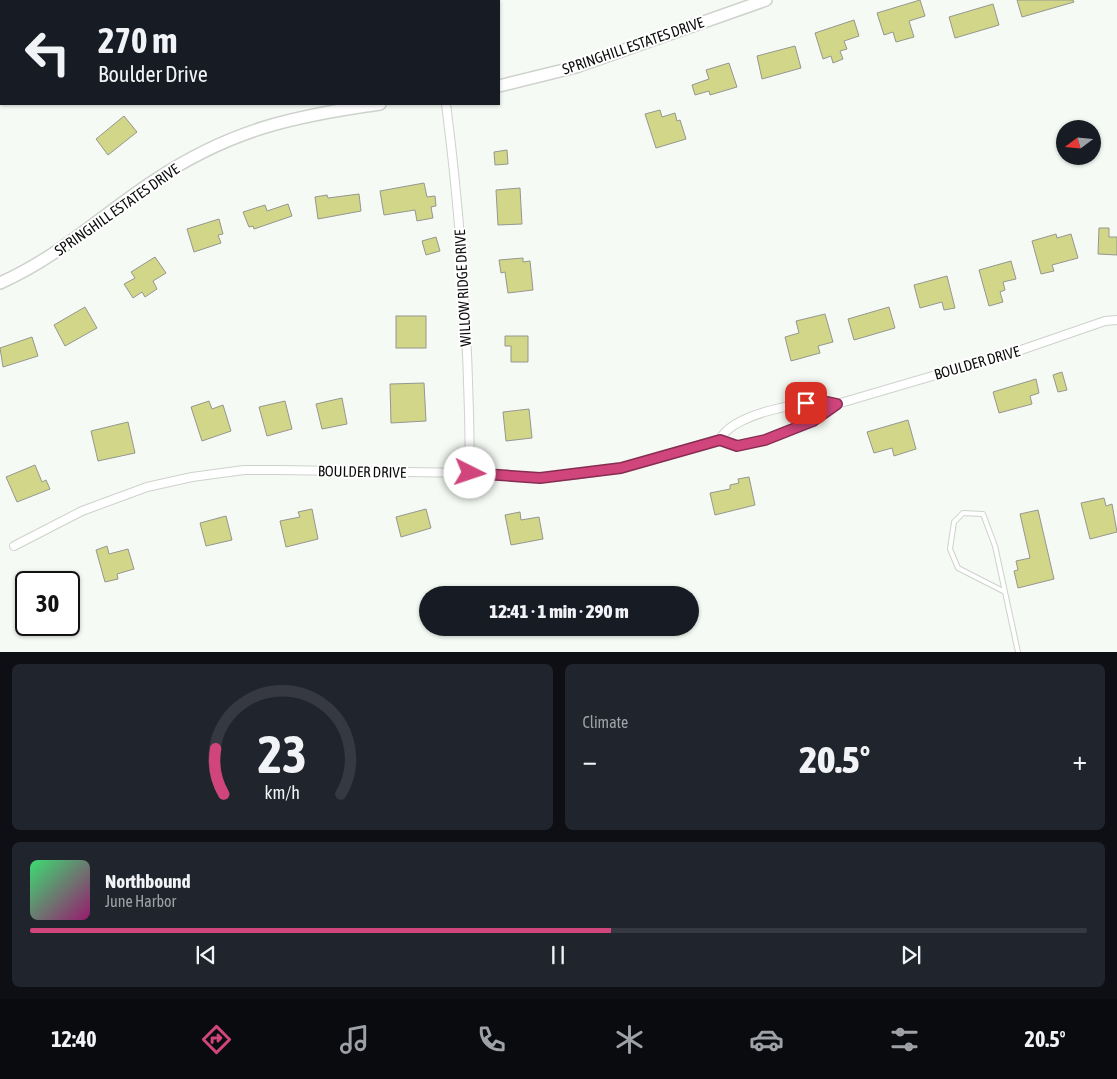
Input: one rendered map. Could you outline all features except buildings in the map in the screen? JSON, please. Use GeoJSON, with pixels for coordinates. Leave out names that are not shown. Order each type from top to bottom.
{"type":"FeatureCollection","features":[{"type":"Feature","properties":{"kind":"street","name":"SPRINGHILL ESTATES DRIVE"},"geometry":{"type":"LineString","coordinates":[[500,86],[576,67],[749,3],[766,0]]}},
{"type":"Feature","properties":{"kind":"street","name":"SPRINGHILL ESTATES DRIVE"},"geometry":{"type":"LineString","coordinates":[[0,283],[47,259],[156,179],[221,142],[257,128],[293,118],[374,105]]}},
{"type":"Feature","properties":{"kind":"street","name":"WILLOW RIDGE DRIVE"},"geometry":{"type":"LineString","coordinates":[[446,105],[456,174],[462,263],[469,406],[470,473]]}},
{"type":"Feature","properties":{"kind":"street","name":"BOULDER DRIVE"},"geometry":{"type":"LineString","coordinates":[[14,546],[35,534],[98,505],[147,488],[192,477],[244,470],[470,473],[540,478],[621,468],[720,440],[737,446],[765,440],[813,421],[837,404],[1021,350],[1105,321],[1117,320]]}},
{"type":"Feature","properties":{"kind":"street","name":"BOULDER DRIVE"},"geometry":{"type":"LineString","coordinates":[[720,440],[725,431],[743,421],[762,414],[806,403],[823,401],[837,404]]}},
{"type":"Feature","properties":{"kind":"lane"},"geometry":{"type":"LineString","coordinates":[[1005,592],[958,568],[950,549],[954,522],[963,514],[983,514],[995,546],[1005,592],[1018,652]]}},
{"type":"Feature","properties":{"kind":"route"},"geometry":{"type":"LineString","coordinates":[[470,473],[540,478],[621,468],[720,440],[737,446],[765,440],[813,421],[837,404],[823,401],[806,403]]}}]}
